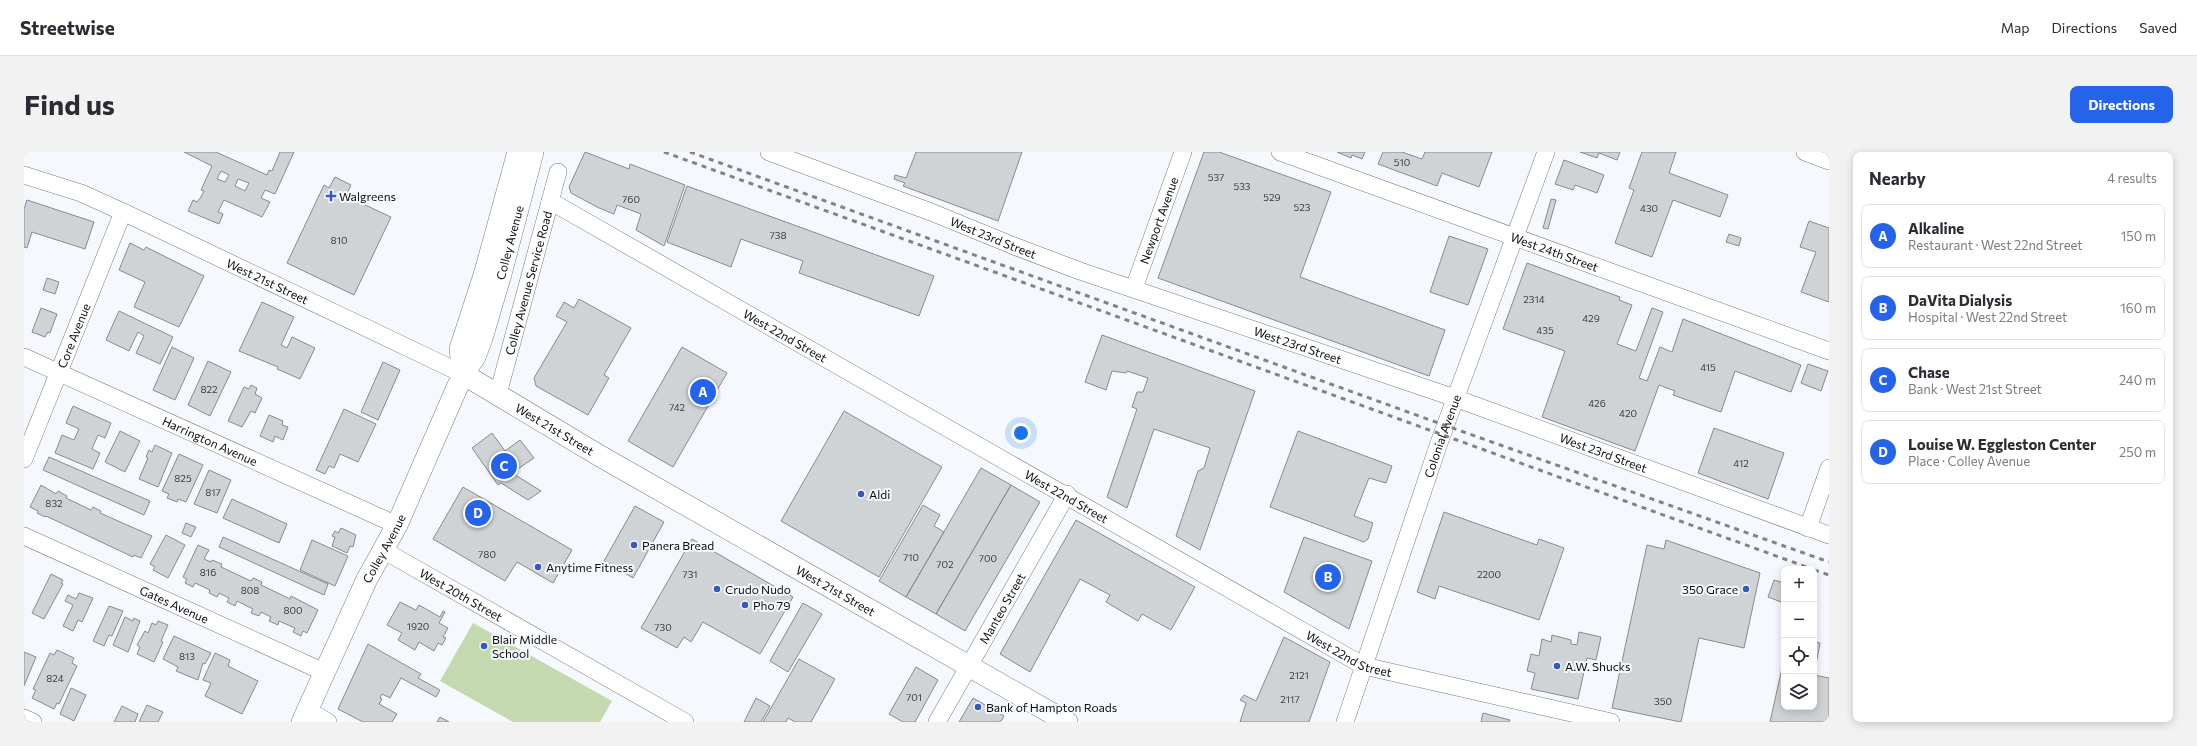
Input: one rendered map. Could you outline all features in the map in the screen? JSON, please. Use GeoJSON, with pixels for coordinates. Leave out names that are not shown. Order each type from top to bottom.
{"type":"FeatureCollection","features":[{"type":"Feature","properties":{"kind":"main road","name":"Colley Avenue"},"geometry":{"type":"LineString","coordinates":[[463,374],[460,349],[485,272],[518,152]]}},
{"type":"Feature","properties":{"kind":"main road","name":"Colley Avenue"},"geometry":{"type":"LineString","coordinates":[[304,716],[367,579],[397,525],[463,374],[475,357],[501,274],[533,152]]}},
{"type":"Feature","properties":{"kind":"main road","name":"West 21st Street"},"geometry":{"type":"LineString","coordinates":[[463,374],[600,456],[1067,722]]}},
{"type":"Feature","properties":{"kind":"street","name":"West 23rd Street"},"geometry":{"type":"LineString","coordinates":[[769,152],[790,156],[1014,246],[1455,398],[1829,535]]}},
{"type":"Feature","properties":{"kind":"street","name":"Newport Avenue"},"geometry":{"type":"LineString","coordinates":[[1134,288],[1183,152]]}},
{"type":"Feature","properties":{"kind":"street","name":"West 24th Street"},"geometry":{"type":"LineString","coordinates":[[1280,152],[1829,351]]}},
{"type":"Feature","properties":{"kind":"street","name":"Colonial Avenue"},"geometry":{"type":"LineString","coordinates":[[1345,722],[1455,398],[1546,152]]}},
{"type":"Feature","properties":{"kind":"street"},"geometry":{"type":"LineString","coordinates":[[1805,152],[1829,161]]}},
{"type":"Feature","properties":{"kind":"street","name":"Colley Avenue Service Road"},"geometry":{"type":"LineString","coordinates":[[498,394],[558,172]]}},
{"type":"Feature","properties":{"kind":"street","name":"West 21st Street"},"geometry":{"type":"LineString","coordinates":[[24,175],[81,193],[124,212],[463,374]]}},
{"type":"Feature","properties":{"kind":"street","name":"West 22nd Street"},"geometry":{"type":"LineString","coordinates":[[550,201],[1067,494],[1364,666],[1611,722]]}},
{"type":"Feature","properties":{"kind":"street","name":"Core Avenue"},"geometry":{"type":"LineString","coordinates":[[24,459],[124,212]]}},
{"type":"Feature","properties":{"kind":"street","name":"Harrington Avenue"},"geometry":{"type":"LineString","coordinates":[[24,357],[397,525]]}},
{"type":"Feature","properties":{"kind":"street"},"geometry":{"type":"LineString","coordinates":[[1808,528],[1829,468]]}},
{"type":"Feature","properties":{"kind":"street","name":"Manteo Street"},"geometry":{"type":"LineString","coordinates":[[937,722],[1067,494]]}},
{"type":"Feature","properties":{"kind":"street","name":"Gates Avenue"},"geometry":{"type":"LineString","coordinates":[[24,536],[324,672]]}},
{"type":"Feature","properties":{"kind":"street","name":"West 20th Street"},"geometry":{"type":"LineString","coordinates":[[383,550],[685,722]]}},
{"type":"Feature","properties":{"kind":"street"},"geometry":{"type":"LineString","coordinates":[[304,716],[328,722]]}},
{"type":"Feature","properties":{"kind":"street"},"geometry":{"type":"LineString","coordinates":[[24,718],[33,722]]}},
{"type":"Feature","properties":{"kind":"green space","name":"Blair Middle School"},"geometry":{"type":"Polygon","coordinates":[[[473,623],[612,701],[600,722],[513,722],[440,681],[473,623]]]}},
{"type":"Feature","properties":{"kind":"building"},"geometry":{"type":"Polygon","coordinates":[[[184,152],[216,152],[267,175],[269,170],[272,171],[280,152],[294,152],[275,194],[265,190],[261,198],[270,202],[262,217],[224,200],[218,212],[223,214],[219,224],[188,211],[193,200],[197,202],[201,197],[204,191],[201,190],[212,166],[184,152]],[[221,171],[217,179],[225,182],[229,175],[221,171]],[[238,179],[235,186],[245,191],[249,183],[238,179]]]}},
{"type":"Feature","properties":{"kind":"building"},"geometry":{"type":"Polygon","coordinates":[[[585,152],[629,169],[630,164],[685,185],[664,246],[636,230],[641,214],[617,205],[614,214],[571,193],[569,187],[585,152]]]}},
{"type":"Feature","properties":{"kind":"building"},"geometry":{"type":"Polygon","coordinates":[[[916,152],[1022,152],[998,221],[903,186],[905,183],[894,179],[895,175],[906,178],[916,152]]]}},
{"type":"Feature","properties":{"kind":"building"},"geometry":{"type":"Polygon","coordinates":[[[1204,152],[1219,152],[1331,192],[1300,277],[1445,330],[1429,376],[1158,278],[1204,152]]]}},
{"type":"Feature","properties":{"kind":"building"},"geometry":{"type":"Polygon","coordinates":[[[1337,152],[1365,152],[1362,159],[1352,155],[1351,158],[1337,152]]]}},
{"type":"Feature","properties":{"kind":"building"},"geometry":{"type":"Polygon","coordinates":[[[1383,152],[1402,152],[1422,159],[1425,152],[1492,152],[1479,187],[1442,173],[1437,186],[1378,164],[1383,152]]]}},
{"type":"Feature","properties":{"kind":"building"},"geometry":{"type":"Polygon","coordinates":[[[1580,152],[1620,152],[1617,160],[1599,153],[1597,158],[1580,152]]]}},
{"type":"Feature","properties":{"kind":"building"},"geometry":{"type":"Polygon","coordinates":[[[1642,152],[1676,152],[1669,173],[1728,195],[1720,217],[1673,200],[1652,257],[1615,243],[1634,190],[1629,188],[1642,152]]]}},
{"type":"Feature","properties":{"kind":"building"},"geometry":{"type":"Polygon","coordinates":[[[1564,160],[1604,175],[1597,193],[1575,185],[1573,190],[1555,184],[1564,160]]]}},
{"type":"Feature","properties":{"kind":"building","name":"Walgreens"},"geometry":{"type":"Polygon","coordinates":[[[335,177],[351,185],[346,196],[391,217],[354,295],[287,263],[324,185],[329,188],[335,177]]]}},
{"type":"Feature","properties":{"kind":"building"},"geometry":{"type":"Polygon","coordinates":[[[687,186],[934,276],[919,316],[799,273],[803,261],[741,239],[731,267],[667,242],[687,186]]]}},
{"type":"Feature","properties":{"kind":"building"},"geometry":{"type":"Polygon","coordinates":[[[1551,199],[1556,200],[1548,229],[1543,228],[1551,199]]]}},
{"type":"Feature","properties":{"kind":"building"},"geometry":{"type":"Polygon","coordinates":[[[27,200],[94,222],[85,249],[32,232],[27,248],[24,247],[24,209],[27,200]]]}},
{"type":"Feature","properties":{"kind":"building"},"geometry":{"type":"Polygon","coordinates":[[[1809,221],[1829,228],[1829,302],[1801,292],[1816,252],[1800,247],[1809,221]]]}},
{"type":"Feature","properties":{"kind":"building"},"geometry":{"type":"Polygon","coordinates":[[[1729,234],[1741,238],[1739,246],[1726,242],[1729,234]]]}},
{"type":"Feature","properties":{"kind":"building"},"geometry":{"type":"Polygon","coordinates":[[[1449,236],[1488,249],[1468,305],[1430,292],[1449,236]]]}},
{"type":"Feature","properties":{"kind":"building"},"geometry":{"type":"Polygon","coordinates":[[[130,243],[144,250],[146,247],[204,276],[179,327],[134,307],[145,282],[119,270],[130,243]]]}},
{"type":"Feature","properties":{"kind":"building"},"geometry":{"type":"Polygon","coordinates":[[[1527,263],[1620,297],[1619,300],[1632,305],[1617,344],[1636,351],[1652,308],[1663,312],[1639,378],[1647,381],[1660,347],[1672,352],[1683,319],[1801,365],[1791,392],[1735,371],[1721,412],[1673,395],[1675,391],[1659,385],[1635,451],[1542,417],[1565,351],[1503,329],[1527,263]]]}},
{"type":"Feature","properties":{"kind":"building"},"geometry":{"type":"Polygon","coordinates":[[[47,278],[59,282],[55,294],[43,290],[47,278]]]}},
{"type":"Feature","properties":{"kind":"building"},"geometry":{"type":"Polygon","coordinates":[[[579,299],[631,328],[604,375],[609,378],[588,415],[536,386],[534,378],[567,322],[556,316],[564,302],[574,308],[579,299]]]}},
{"type":"Feature","properties":{"kind":"building"},"geometry":{"type":"Polygon","coordinates":[[[262,302],[294,317],[281,345],[287,348],[292,337],[315,348],[300,379],[277,369],[278,367],[239,351],[262,302]]]}},
{"type":"Feature","properties":{"kind":"building"},"geometry":{"type":"Polygon","coordinates":[[[41,308],[57,314],[50,333],[48,332],[45,337],[32,332],[41,308]]]}},
{"type":"Feature","properties":{"kind":"building"},"geometry":{"type":"Polygon","coordinates":[[[119,311],[173,337],[160,364],[136,353],[144,336],[138,332],[129,351],[106,340],[119,311]]]}},
{"type":"Feature","properties":{"kind":"building"},"geometry":{"type":"Polygon","coordinates":[[[1102,335],[1255,391],[1200,550],[1176,536],[1198,471],[1204,468],[1210,448],[1154,429],[1127,508],[1107,497],[1137,409],[1132,407],[1137,392],[1143,392],[1148,378],[1127,371],[1126,373],[1112,371],[1106,390],[1085,382],[1102,335]]]}},
{"type":"Feature","properties":{"kind":"building"},"geometry":{"type":"Polygon","coordinates":[[[172,347],[194,358],[175,400],[153,390],[172,347]]]}},
{"type":"Feature","properties":{"kind":"building"},"geometry":{"type":"Polygon","coordinates":[[[682,347],[727,373],[673,467],[628,441],[682,347]]]}},
{"type":"Feature","properties":{"kind":"building"},"geometry":{"type":"Polygon","coordinates":[[[208,361],[231,372],[210,416],[188,405],[208,361]]]}},
{"type":"Feature","properties":{"kind":"building"},"geometry":{"type":"Polygon","coordinates":[[[383,362],[400,370],[378,420],[361,412],[383,362]]]}},
{"type":"Feature","properties":{"kind":"building"},"geometry":{"type":"Polygon","coordinates":[[[1808,364],[1828,371],[1821,391],[1801,383],[1808,364]]]}},
{"type":"Feature","properties":{"kind":"building"},"geometry":{"type":"Polygon","coordinates":[[[251,385],[257,388],[255,394],[262,398],[255,413],[251,411],[242,427],[228,421],[244,387],[249,389],[251,385]]]}},
{"type":"Feature","properties":{"kind":"building"},"geometry":{"type":"Polygon","coordinates":[[[73,406],[111,423],[105,438],[98,435],[92,449],[100,453],[93,469],[55,453],[62,435],[74,440],[79,429],[66,423],[73,406]]]}},
{"type":"Feature","properties":{"kind":"building"},"geometry":{"type":"Polygon","coordinates":[[[344,409],[376,424],[358,462],[340,454],[334,468],[329,466],[325,474],[316,470],[344,409]]]}},
{"type":"Feature","properties":{"kind":"building","name":"Aldi"},"geometry":{"type":"Polygon","coordinates":[[[844,411],[942,467],[879,577],[781,521],[844,411]]]}},
{"type":"Feature","properties":{"kind":"building"},"geometry":{"type":"Polygon","coordinates":[[[269,415],[283,421],[282,425],[288,427],[283,440],[275,436],[273,442],[260,436],[269,415]]]}},
{"type":"Feature","properties":{"kind":"building"},"geometry":{"type":"Polygon","coordinates":[[[1714,428],[1784,453],[1768,499],[1698,473],[1714,428]]]}},
{"type":"Feature","properties":{"kind":"building"},"geometry":{"type":"Polygon","coordinates":[[[120,431],[140,441],[125,472],[105,462],[120,431]]]}},
{"type":"Feature","properties":{"kind":"building"},"geometry":{"type":"Polygon","coordinates":[[[1298,431],[1392,466],[1386,483],[1369,478],[1354,516],[1373,523],[1368,539],[1364,542],[1270,507],[1298,431]]]}},
{"type":"Feature","properties":{"kind":"building"},"geometry":{"type":"Polygon","coordinates":[[[492,433],[505,451],[520,440],[534,458],[512,473],[541,491],[528,500],[501,483],[498,485],[472,448],[492,433]]]}},
{"type":"Feature","properties":{"kind":"building"},"geometry":{"type":"Polygon","coordinates":[[[155,445],[172,453],[158,487],[139,479],[148,458],[146,457],[149,450],[152,452],[155,445]]]}},
{"type":"Feature","properties":{"kind":"building"},"geometry":{"type":"Polygon","coordinates":[[[179,454],[203,465],[186,502],[178,499],[177,502],[167,498],[169,494],[162,491],[179,454]]]}},
{"type":"Feature","properties":{"kind":"building"},"geometry":{"type":"Polygon","coordinates":[[[49,457],[150,501],[144,515],[43,470],[49,457]]]}},
{"type":"Feature","properties":{"kind":"building"},"geometry":{"type":"Polygon","coordinates":[[[981,468],[1011,485],[936,614],[906,597],[981,468]]]}},
{"type":"Feature","properties":{"kind":"building"},"geometry":{"type":"Polygon","coordinates":[[[209,470],[231,480],[217,513],[194,504],[209,470]]]}},
{"type":"Feature","properties":{"kind":"building"},"geometry":{"type":"Polygon","coordinates":[[[41,485],[56,494],[58,491],[67,496],[66,498],[91,510],[93,507],[101,511],[100,513],[152,536],[141,558],[134,555],[133,557],[37,513],[38,511],[30,507],[41,485]]]}},
{"type":"Feature","properties":{"kind":"building"},"geometry":{"type":"Polygon","coordinates":[[[1011,485],[1040,502],[965,631],[936,614],[1011,485]]]}},
{"type":"Feature","properties":{"kind":"building"},"geometry":{"type":"Polygon","coordinates":[[[463,487],[572,550],[553,583],[517,562],[505,581],[433,539],[463,487]]]}},
{"type":"Feature","properties":{"kind":"building"},"geometry":{"type":"Polygon","coordinates":[[[232,499],[287,524],[279,543],[223,518],[232,499]]]}},
{"type":"Feature","properties":{"kind":"building"},"geometry":{"type":"Polygon","coordinates":[[[923,505],[940,515],[934,526],[944,532],[906,597],[879,581],[923,505]]]}},
{"type":"Feature","properties":{"kind":"building"},"geometry":{"type":"Polygon","coordinates":[[[635,506],[664,522],[633,578],[604,561],[635,506]]]}},
{"type":"Feature","properties":{"kind":"building"},"geometry":{"type":"Polygon","coordinates":[[[1444,512],[1537,545],[1539,539],[1564,548],[1539,620],[1439,586],[1435,599],[1417,592],[1444,512]]]}},
{"type":"Feature","properties":{"kind":"building"},"geometry":{"type":"Polygon","coordinates":[[[1076,520],[1195,587],[1171,630],[1142,614],[1138,621],[1106,602],[1110,595],[1080,579],[1030,672],[1000,654],[1076,520]]]}},
{"type":"Feature","properties":{"kind":"building"},"geometry":{"type":"Polygon","coordinates":[[[186,523],[196,527],[191,537],[182,533],[186,523]]]}},
{"type":"Feature","properties":{"kind":"building"},"geometry":{"type":"Polygon","coordinates":[[[341,528],[356,535],[353,547],[350,546],[347,553],[332,546],[335,537],[332,536],[335,531],[338,533],[341,528]]]}},
{"type":"Feature","properties":{"kind":"building"},"geometry":{"type":"Polygon","coordinates":[[[166,535],[185,545],[168,578],[153,570],[155,567],[150,564],[166,535]]]}},
{"type":"Feature","properties":{"kind":"building"},"geometry":{"type":"Polygon","coordinates":[[[223,537],[328,584],[324,595],[219,547],[223,537]]]}},
{"type":"Feature","properties":{"kind":"building"},"geometry":{"type":"Polygon","coordinates":[[[1304,537],[1372,561],[1349,629],[1284,592],[1304,537]]]}},
{"type":"Feature","properties":{"kind":"building"},"geometry":{"type":"Polygon","coordinates":[[[692,539],[793,597],[760,654],[703,622],[691,642],[684,637],[677,648],[641,628],[692,539]]]}},
{"type":"Feature","properties":{"kind":"building"},"geometry":{"type":"Polygon","coordinates":[[[312,540],[348,556],[335,586],[300,570],[312,540]]]}},
{"type":"Feature","properties":{"kind":"building"},"geometry":{"type":"Polygon","coordinates":[[[1666,540],[1760,573],[1744,648],[1699,638],[1681,722],[1612,708],[1647,545],[1664,549],[1666,540]]]}},
{"type":"Feature","properties":{"kind":"building"},"geometry":{"type":"Polygon","coordinates":[[[198,545],[209,550],[204,559],[222,564],[221,567],[251,581],[253,578],[262,582],[261,585],[290,599],[291,596],[318,610],[307,633],[303,631],[301,636],[293,632],[295,628],[279,621],[278,625],[269,621],[271,617],[261,612],[259,616],[251,613],[253,609],[237,601],[235,606],[227,602],[229,598],[219,593],[217,597],[209,593],[210,590],[195,583],[193,587],[185,583],[187,579],[183,577],[198,545]]]}},
{"type":"Feature","properties":{"kind":"building"},"geometry":{"type":"Polygon","coordinates":[[[51,574],[63,580],[61,583],[63,584],[44,619],[32,613],[51,574]]]}},
{"type":"Feature","properties":{"kind":"building"},"geometry":{"type":"Polygon","coordinates":[[[1774,580],[1781,582],[1781,602],[1768,597],[1774,580]]]}},
{"type":"Feature","properties":{"kind":"building"},"geometry":{"type":"Polygon","coordinates":[[[79,593],[93,598],[82,622],[78,620],[73,631],[63,626],[73,605],[65,601],[68,595],[76,599],[79,593]]]}},
{"type":"Feature","properties":{"kind":"building"},"geometry":{"type":"Polygon","coordinates":[[[400,602],[416,610],[419,605],[440,617],[443,611],[445,612],[439,623],[448,628],[443,637],[446,638],[442,645],[438,643],[434,651],[419,642],[415,650],[398,640],[402,633],[387,625],[400,602]]]}},
{"type":"Feature","properties":{"kind":"building"},"geometry":{"type":"Polygon","coordinates":[[[803,603],[822,614],[788,672],[770,661],[803,603]]]}},
{"type":"Feature","properties":{"kind":"building"},"geometry":{"type":"Polygon","coordinates":[[[109,606],[123,611],[112,636],[109,635],[104,646],[93,641],[109,606]]]}},
{"type":"Feature","properties":{"kind":"building"},"geometry":{"type":"Polygon","coordinates":[[[125,617],[133,621],[134,618],[140,621],[128,652],[113,645],[125,617]]]}},
{"type":"Feature","properties":{"kind":"building"},"geometry":{"type":"Polygon","coordinates":[[[158,621],[168,625],[161,641],[163,642],[154,662],[137,654],[140,647],[137,645],[145,631],[148,633],[152,623],[156,625],[158,621]]]}},
{"type":"Feature","properties":{"kind":"building","name":"A.W. Shucks"},"geometry":{"type":"Polygon","coordinates":[[[1579,632],[1601,637],[1596,660],[1587,658],[1578,699],[1531,689],[1535,673],[1527,671],[1531,654],[1539,656],[1542,639],[1551,642],[1552,635],[1571,640],[1571,644],[1577,645],[1579,632]]]}},
{"type":"Feature","properties":{"kind":"building"},"geometry":{"type":"Polygon","coordinates":[[[174,636],[211,653],[205,664],[203,663],[198,680],[176,671],[178,667],[163,659],[174,636]]]}},
{"type":"Feature","properties":{"kind":"building"},"geometry":{"type":"Polygon","coordinates":[[[1284,637],[1330,662],[1309,722],[1240,722],[1246,703],[1240,700],[1244,695],[1256,701],[1284,637]]]}},
{"type":"Feature","properties":{"kind":"building"},"geometry":{"type":"Polygon","coordinates":[[[1817,642],[1820,643],[1817,659],[1817,642]]]}},
{"type":"Feature","properties":{"kind":"building"},"geometry":{"type":"Polygon","coordinates":[[[368,644],[421,674],[418,678],[440,690],[436,697],[401,678],[390,698],[382,694],[380,698],[382,699],[379,704],[397,714],[392,722],[363,722],[338,709],[368,644]]]}},
{"type":"Feature","properties":{"kind":"building"},"geometry":{"type":"Polygon","coordinates":[[[57,650],[74,658],[72,663],[77,666],[59,704],[57,703],[54,709],[32,698],[36,690],[33,689],[50,653],[54,655],[57,650]]]}},
{"type":"Feature","properties":{"kind":"building"},"geometry":{"type":"Polygon","coordinates":[[[24,652],[36,657],[24,686],[24,652]]]}},
{"type":"Feature","properties":{"kind":"building"},"geometry":{"type":"Polygon","coordinates":[[[215,653],[230,660],[228,666],[258,681],[242,714],[205,696],[211,683],[203,680],[215,653]]]}},
{"type":"Feature","properties":{"kind":"building"},"geometry":{"type":"Polygon","coordinates":[[[799,659],[835,679],[811,722],[795,722],[788,718],[786,722],[763,722],[799,659]]]}},
{"type":"Feature","properties":{"kind":"building"},"geometry":{"type":"Polygon","coordinates":[[[916,667],[938,680],[915,722],[903,722],[889,714],[916,667]]]}},
{"type":"Feature","properties":{"kind":"building"},"geometry":{"type":"Polygon","coordinates":[[[1781,672],[1781,710],[1817,710],[1817,676],[1829,678],[1829,722],[1770,722],[1781,672]]]}},
{"type":"Feature","properties":{"kind":"building"},"geometry":{"type":"Polygon","coordinates":[[[71,688],[86,695],[74,721],[60,714],[71,688]]]}},
{"type":"Feature","properties":{"kind":"building"},"geometry":{"type":"Polygon","coordinates":[[[756,698],[770,706],[761,722],[744,722],[756,698]]]}},
{"type":"Feature","properties":{"kind":"building","name":"Bank of Hampton Roads"},"geometry":{"type":"Polygon","coordinates":[[[973,698],[1004,716],[1002,720],[999,722],[959,722],[973,698]]]}},
{"type":"Feature","properties":{"kind":"building"},"geometry":{"type":"Polygon","coordinates":[[[147,705],[163,712],[158,722],[139,722],[147,705]]]}},
{"type":"Feature","properties":{"kind":"building"},"geometry":{"type":"Polygon","coordinates":[[[122,706],[138,714],[135,722],[114,722],[122,706]]]}},
{"type":"Feature","properties":{"kind":"building"},"geometry":{"type":"Polygon","coordinates":[[[1483,713],[1510,720],[1509,722],[1481,722],[1483,713]]]}},
{"type":"Feature","properties":{"kind":"building"},"geometry":{"type":"Polygon","coordinates":[[[440,717],[449,722],[437,722],[440,717]]]}},
{"type":"Feature","properties":{"kind":"railway"},"geometry":{"type":"LineString","coordinates":[[664,152],[1804,566]]}},
{"type":"Feature","properties":{"kind":"railway"},"geometry":{"type":"LineString","coordinates":[[690,152],[1430,420],[1829,562]]}},
{"type":"Feature","properties":{"kind":"railway"},"geometry":{"type":"LineString","coordinates":[[1817,571],[1829,575]]}},
{"type":"Feature","properties":{"kind":"place","name":"Walgreens"},"geometry":{"type":"Point","coordinates":[331,196]}},
{"type":"Feature","properties":{"kind":"place","name":"Alkaline"},"geometry":{"type":"Point","coordinates":[703,392]}},
{"type":"Feature","properties":{"kind":"place","name":"Chase"},"geometry":{"type":"Point","coordinates":[504,466]}},
{"type":"Feature","properties":{"kind":"place","name":"Aldi"},"geometry":{"type":"Point","coordinates":[861,494]}},
{"type":"Feature","properties":{"kind":"place","name":"Louise W. Eggleston Center"},"geometry":{"type":"Point","coordinates":[478,513]}},
{"type":"Feature","properties":{"kind":"place","name":"Panera Bread"},"geometry":{"type":"Point","coordinates":[634,545]}},
{"type":"Feature","properties":{"kind":"place","name":"Anytime Fitness"},"geometry":{"type":"Point","coordinates":[538,567]}},
{"type":"Feature","properties":{"kind":"place","name":"DaVita Dialysis"},"geometry":{"type":"Point","coordinates":[1328,577]}},
{"type":"Feature","properties":{"kind":"place","name":"Crudo Nudo"},"geometry":{"type":"Point","coordinates":[717,589]}},
{"type":"Feature","properties":{"kind":"place","name":"350 Grace"},"geometry":{"type":"Point","coordinates":[1746,589]}},
{"type":"Feature","properties":{"kind":"place","name":"Pho 79"},"geometry":{"type":"Point","coordinates":[745,605]}},
{"type":"Feature","properties":{"kind":"place","name":"Blair Middle School"},"geometry":{"type":"Point","coordinates":[484,646]}},
{"type":"Feature","properties":{"kind":"place","name":"A.W. Shucks"},"geometry":{"type":"Point","coordinates":[1557,666]}},
{"type":"Feature","properties":{"kind":"place","name":"Bank of Hampton Roads"},"geometry":{"type":"Point","coordinates":[978,707]}}]}
